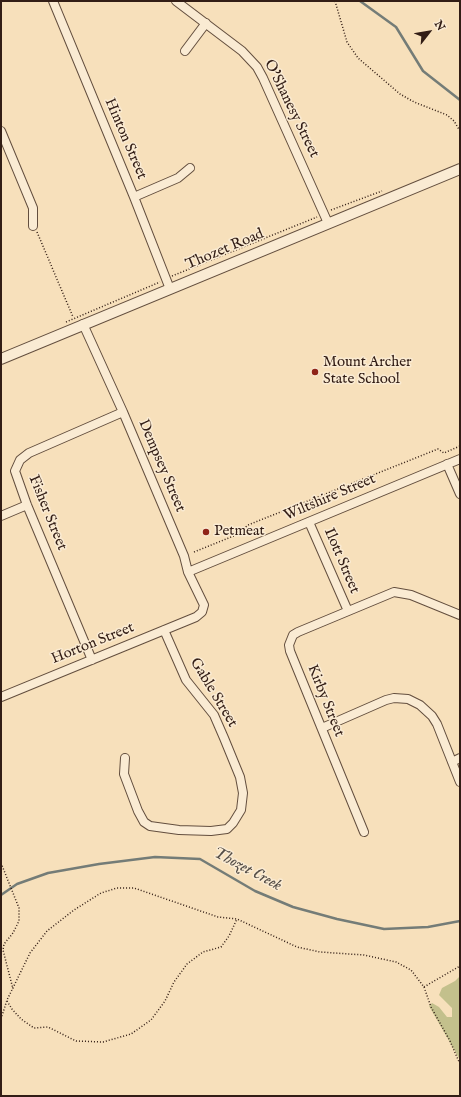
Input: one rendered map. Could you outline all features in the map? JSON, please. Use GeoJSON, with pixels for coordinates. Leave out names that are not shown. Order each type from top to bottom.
{"type":"FeatureCollection","features":[{"type":"Feature","properties":{"kind":"street","name":"Hinton Street"},"geometry":{"type":"LineString","coordinates":[[53,1],[134,197],[170,289]]}},
{"type":"Feature","properties":{"kind":"street","name":"O'Shanesy Street"},"geometry":{"type":"LineString","coordinates":[[176,1],[242,51],[257,67],[267,85],[327,218]]}},
{"type":"Feature","properties":{"kind":"street"},"geometry":{"type":"LineString","coordinates":[[185,51],[206,23]]}},
{"type":"Feature","properties":{"kind":"street"},"geometry":{"type":"LineString","coordinates":[[1,131],[33,208],[33,226]]}},
{"type":"Feature","properties":{"kind":"street"},"geometry":{"type":"LineString","coordinates":[[134,197],[178,178],[190,168]]}},
{"type":"Feature","properties":{"kind":"street","name":"Thozet Road"},"geometry":{"type":"LineString","coordinates":[[1,359],[78,323],[170,289],[327,218],[460,169]]}},
{"type":"Feature","properties":{"kind":"street","name":"Dempsey Street"},"geometry":{"type":"LineString","coordinates":[[78,323],[123,412],[184,556],[188,572],[204,606],[202,612],[196,617]]}},
{"type":"Feature","properties":{"kind":"street","name":"Fisher Street"},"geometry":{"type":"LineString","coordinates":[[92,660],[27,505],[15,471],[20,460],[29,453],[123,412]]}},
{"type":"Feature","properties":{"kind":"street","name":"Wiltshire Street"},"geometry":{"type":"LineString","coordinates":[[188,572],[460,459]]}},
{"type":"Feature","properties":{"kind":"street"},"geometry":{"type":"LineString","coordinates":[[447,464],[460,494]]}},
{"type":"Feature","properties":{"kind":"street"},"geometry":{"type":"LineString","coordinates":[[1,516],[27,505]]}},
{"type":"Feature","properties":{"kind":"street","name":"Ilott Street"},"geometry":{"type":"LineString","coordinates":[[309,522],[348,611]]}},
{"type":"Feature","properties":{"kind":"street"},"geometry":{"type":"LineString","coordinates":[[348,611],[387,594],[403,592],[460,615]]}},
{"type":"Feature","properties":{"kind":"street","name":"Kirby Street"},"geometry":{"type":"LineString","coordinates":[[348,611],[298,632],[293,635],[289,645],[290,651],[364,832]]}},
{"type":"Feature","properties":{"kind":"street","name":"Horton Street"},"geometry":{"type":"LineString","coordinates":[[1,697],[196,617]]}},
{"type":"Feature","properties":{"kind":"street","name":"Gable Street"},"geometry":{"type":"LineString","coordinates":[[125,758],[124,774],[144,822],[150,826],[187,830],[227,829],[233,824],[241,810],[243,793],[240,777],[224,738],[214,715],[186,680],[164,630]]}},
{"type":"Feature","properties":{"kind":"street"},"geometry":{"type":"LineString","coordinates":[[322,728],[386,700],[394,698],[408,699],[420,705],[432,716],[437,724],[460,782]]}},
{"type":"Feature","properties":{"kind":"street"},"geometry":{"type":"LineString","coordinates":[[452,762],[460,758]]}},
{"type":"Feature","properties":{"kind":"path"},"geometry":{"type":"LineString","coordinates":[[335,1],[347,42],[362,62],[400,94],[414,102],[447,115],[454,121],[460,131]]}},
{"type":"Feature","properties":{"kind":"path"},"geometry":{"type":"LineString","coordinates":[[64,324],[67,320],[78,323],[166,279],[327,218],[386,190]]}},
{"type":"Feature","properties":{"kind":"path"},"geometry":{"type":"LineString","coordinates":[[33,226],[39,234],[78,323]]}},
{"type":"Feature","properties":{"kind":"path"},"geometry":{"type":"LineString","coordinates":[[194,552],[246,531],[246,527],[248,525],[438,449],[444,453],[460,446]]}},
{"type":"Feature","properties":{"kind":"path"},"geometry":{"type":"LineString","coordinates":[[1,862],[19,908],[19,921],[13,933],[4,944],[3,950],[13,989]]}},
{"type":"Feature","properties":{"kind":"path"},"geometry":{"type":"LineString","coordinates":[[1,1019],[7,1000],[30,953],[47,931],[74,910],[101,893],[117,888],[134,888],[218,917],[237,919],[297,947],[320,952],[364,955],[396,962],[411,970],[424,987],[431,1006],[450,1040],[460,1064]]}},
{"type":"Feature","properties":{"kind":"path"},"geometry":{"type":"LineString","coordinates":[[7,1000],[12,1009],[21,1019],[34,1028],[48,1028],[76,1041],[103,1042],[131,1034],[150,1020],[165,1001],[174,982],[187,964],[203,952],[221,947],[229,936],[237,919]]}},
{"type":"Feature","properties":{"kind":"path"},"geometry":{"type":"LineString","coordinates":[[424,987],[460,966]]}},
{"type":"Feature","properties":{"kind":"shaded area"},"geometry":{"type":"Polygon","coordinates":[[[460,976],[460,1060],[429,1006],[432,1003],[439,1007],[447,1017],[452,1017],[452,1008],[439,995],[442,988],[455,981],[460,976]]]}},
{"type":"Feature","properties":{"kind":"waterway"},"geometry":{"type":"LineString","coordinates":[[360,1],[396,27],[423,71],[460,100]]}},
{"type":"Feature","properties":{"kind":"waterway","name":"Thozet Creek"},"geometry":{"type":"LineString","coordinates":[[1,895],[17,884],[48,873],[99,864],[155,857],[200,859],[255,891],[293,907],[337,919],[384,929],[428,927],[460,921]]}},
{"type":"Feature","properties":{"kind":"place","name":"Mount Archer State School"},"geometry":{"type":"Point","coordinates":[315,372]}},
{"type":"Feature","properties":{"kind":"place","name":"Petmeat"},"geometry":{"type":"Point","coordinates":[206,532]}}]}
